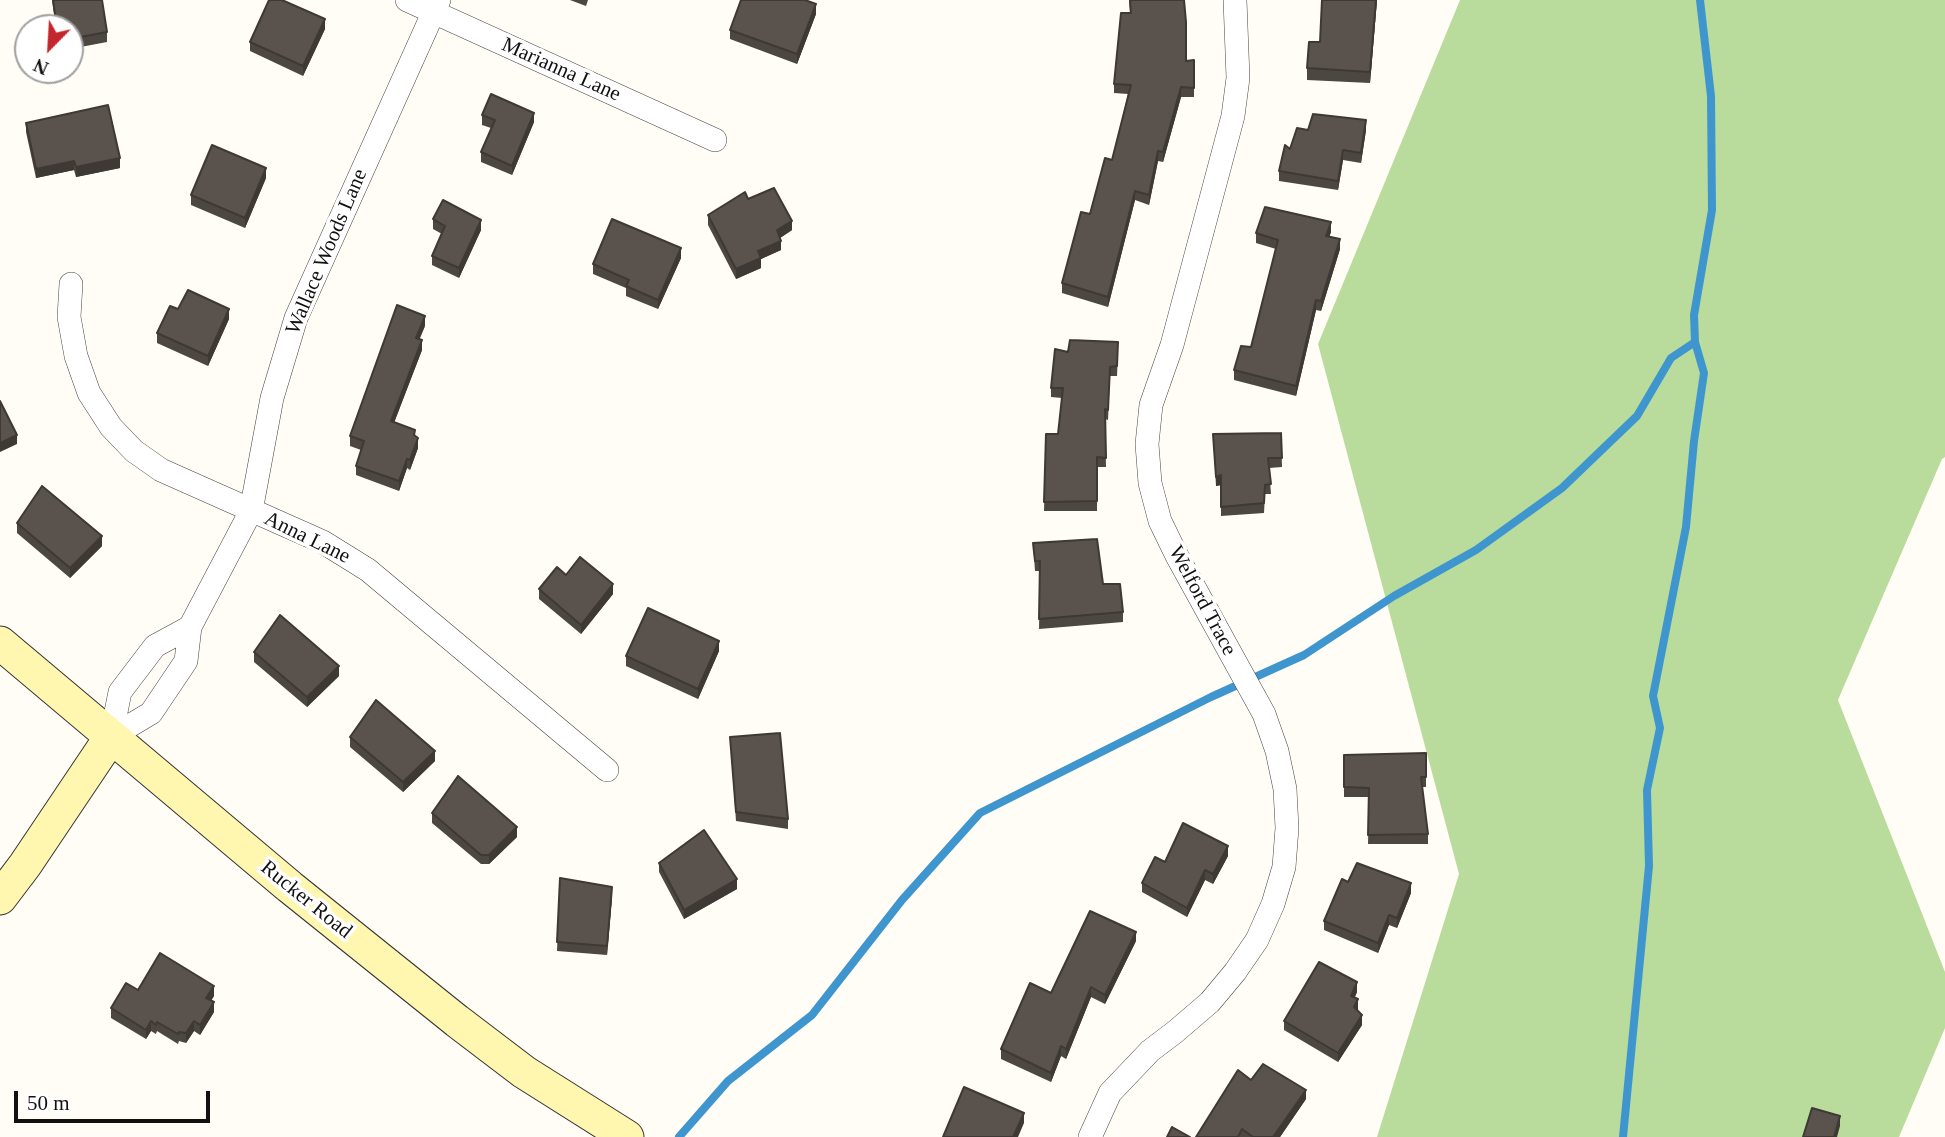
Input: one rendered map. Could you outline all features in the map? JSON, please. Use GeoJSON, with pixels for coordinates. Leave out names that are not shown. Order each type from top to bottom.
{"type":"FeatureCollection","features":[{"type":"Feature","properties":{"kind":"main road","name":"Rucker Road"},"geometry":{"type":"LineString","coordinates":[[0,643],[290,887],[457,1021],[524,1072],[627,1137]]}},
{"type":"Feature","properties":{"kind":"main road"},"geometry":{"type":"LineString","coordinates":[[0,898],[111,737]]}},
{"type":"Feature","properties":{"kind":"street","name":"Marianna Lane"},"geometry":{"type":"LineString","coordinates":[[407,0],[436,6],[715,140]]}},
{"type":"Feature","properties":{"kind":"street","name":"Welford Trace"},"geometry":{"type":"LineString","coordinates":[[1090,1137],[1110,1093],[1150,1051],[1210,1002],[1235,972],[1257,940],[1273,904],[1284,867],[1287,828],[1285,789],[1278,751],[1264,714],[1160,521],[1150,483],[1147,444],[1151,405],[1172,345],[1233,117],[1238,78],[1235,0]]}},
{"type":"Feature","properties":{"kind":"street","name":"Wallace Woods Lane"},"geometry":{"type":"LineString","coordinates":[[111,737],[150,713],[186,661],[190,627],[251,511],[272,398],[296,318],[436,6]]}},
{"type":"Feature","properties":{"kind":"street","name":"Anna Lane"},"geometry":{"type":"LineString","coordinates":[[71,284],[69,317],[76,356],[89,393],[111,427],[134,450],[161,470],[323,542],[368,570],[607,770]]}},
{"type":"Feature","properties":{"kind":"street"},"geometry":{"type":"LineString","coordinates":[[111,737],[120,692],[155,646],[190,627]]}},
{"type":"Feature","properties":{"kind":"green space"},"geometry":{"type":"Polygon","coordinates":[[[1460,0],[1945,0],[1945,457],[1838,700],[1945,972],[1945,1028],[1899,1137],[1377,1137],[1459,874],[1318,344],[1460,0]]]}},
{"type":"Feature","properties":{"kind":"building"},"geometry":{"type":"Polygon","coordinates":[[[53,0],[102,0],[107,32],[84,36],[84,14],[55,14],[53,0]]]}},
{"type":"Feature","properties":{"kind":"building"},"geometry":{"type":"Polygon","coordinates":[[[269,0],[282,0],[325,19],[303,66],[250,42],[269,0]]]}},
{"type":"Feature","properties":{"kind":"building"},"geometry":{"type":"Polygon","coordinates":[[[741,0],[805,0],[816,4],[797,54],[730,30],[741,0]]]}},
{"type":"Feature","properties":{"kind":"building"},"geometry":{"type":"Polygon","coordinates":[[[1130,0],[1184,0],[1186,61],[1194,60],[1194,88],[1181,87],[1163,152],[1158,151],[1149,195],[1135,191],[1108,297],[1062,283],[1081,212],[1090,214],[1105,158],[1112,160],[1131,85],[1114,84],[1121,13],[1131,13],[1130,0]]]}},
{"type":"Feature","properties":{"kind":"building"},"geometry":{"type":"Polygon","coordinates":[[[1322,0],[1376,0],[1370,72],[1307,68],[1309,42],[1320,42],[1322,0]]]}},
{"type":"Feature","properties":{"kind":"building"},"geometry":{"type":"Polygon","coordinates":[[[491,94],[534,113],[512,166],[481,152],[495,120],[482,115],[491,94]]]}},
{"type":"Feature","properties":{"kind":"building"},"geometry":{"type":"Polygon","coordinates":[[[108,105],[120,158],[76,167],[74,161],[36,169],[26,123],[108,105]]]}},
{"type":"Feature","properties":{"kind":"building"},"geometry":{"type":"Polygon","coordinates":[[[1313,114],[1366,120],[1361,153],[1343,150],[1338,181],[1279,171],[1285,145],[1290,149],[1297,128],[1308,130],[1313,114]]]}},
{"type":"Feature","properties":{"kind":"building"},"geometry":{"type":"Polygon","coordinates":[[[212,145],[266,168],[245,218],[191,195],[212,145]]]}},
{"type":"Feature","properties":{"kind":"building"},"geometry":{"type":"Polygon","coordinates":[[[774,188],[792,221],[777,230],[781,241],[758,251],[761,258],[736,269],[708,215],[745,192],[748,199],[774,188]]]}},
{"type":"Feature","properties":{"kind":"building"},"geometry":{"type":"Polygon","coordinates":[[[443,200],[481,220],[459,268],[432,256],[445,226],[433,219],[443,200]]]}},
{"type":"Feature","properties":{"kind":"building"},"geometry":{"type":"Polygon","coordinates":[[[1265,207],[1331,222],[1326,236],[1340,239],[1321,301],[1316,300],[1296,386],[1234,370],[1241,346],[1251,347],[1278,240],[1256,233],[1265,207]]]}},
{"type":"Feature","properties":{"kind":"building"},"geometry":{"type":"Polygon","coordinates":[[[612,219],[681,248],[658,300],[626,286],[629,280],[593,264],[612,219]]]}},
{"type":"Feature","properties":{"kind":"building"},"geometry":{"type":"Polygon","coordinates":[[[188,290],[229,309],[208,356],[157,333],[170,306],[178,309],[188,290]]]}},
{"type":"Feature","properties":{"kind":"building"},"geometry":{"type":"Polygon","coordinates":[[[397,305],[425,316],[416,338],[422,340],[391,421],[415,430],[414,435],[418,438],[399,481],[356,466],[364,441],[350,436],[397,305]]]}},
{"type":"Feature","properties":{"kind":"building"},"geometry":{"type":"Polygon","coordinates":[[[1070,340],[1118,342],[1117,366],[1110,367],[1108,410],[1105,409],[1106,458],[1097,457],[1097,501],[1044,502],[1046,434],[1058,434],[1063,388],[1051,388],[1055,349],[1068,352],[1070,340]]]}},
{"type":"Feature","properties":{"kind":"building"},"geometry":{"type":"Polygon","coordinates":[[[0,401],[17,435],[0,443],[0,401]]]}},
{"type":"Feature","properties":{"kind":"building"},"geometry":{"type":"Polygon","coordinates":[[[1281,433],[1282,458],[1268,458],[1271,484],[1265,485],[1264,503],[1221,507],[1221,475],[1216,477],[1213,434],[1281,433]]]}},
{"type":"Feature","properties":{"kind":"building"},"geometry":{"type":"Polygon","coordinates":[[[42,486],[102,536],[70,568],[17,523],[42,486]]]}},
{"type":"Feature","properties":{"kind":"building"},"geometry":{"type":"Polygon","coordinates":[[[1097,539],[1103,584],[1120,584],[1123,612],[1039,619],[1040,561],[1035,561],[1033,543],[1097,539]]]}},
{"type":"Feature","properties":{"kind":"building"},"geometry":{"type":"Polygon","coordinates":[[[580,557],[613,584],[581,625],[539,589],[557,567],[566,575],[580,557]]]}},
{"type":"Feature","properties":{"kind":"building"},"geometry":{"type":"Polygon","coordinates":[[[648,608],[719,641],[698,689],[626,656],[648,608]]]}},
{"type":"Feature","properties":{"kind":"building"},"geometry":{"type":"Polygon","coordinates":[[[280,615],[339,666],[307,697],[254,652],[280,615]]]}},
{"type":"Feature","properties":{"kind":"building"},"geometry":{"type":"Polygon","coordinates":[[[376,700],[435,751],[403,782],[350,737],[376,700]]]}},
{"type":"Feature","properties":{"kind":"building"},"geometry":{"type":"Polygon","coordinates":[[[780,733],[788,819],[736,812],[730,737],[780,733]]]}},
{"type":"Feature","properties":{"kind":"building"},"geometry":{"type":"Polygon","coordinates":[[[1426,753],[1426,777],[1421,777],[1428,834],[1368,835],[1369,788],[1344,787],[1344,755],[1426,753]]]}},
{"type":"Feature","properties":{"kind":"building"},"geometry":{"type":"Polygon","coordinates":[[[458,776],[517,827],[489,855],[481,855],[432,813],[458,776]]]}},
{"type":"Feature","properties":{"kind":"building"},"geometry":{"type":"Polygon","coordinates":[[[1183,823],[1228,846],[1213,874],[1205,870],[1187,908],[1142,883],[1155,857],[1165,862],[1183,823]]]}},
{"type":"Feature","properties":{"kind":"building"},"geometry":{"type":"Polygon","coordinates":[[[704,830],[737,879],[684,910],[659,863],[704,830]]]}},
{"type":"Feature","properties":{"kind":"building"},"geometry":{"type":"Polygon","coordinates":[[[1357,863],[1411,883],[1397,918],[1389,915],[1378,943],[1324,921],[1342,879],[1348,882],[1357,863]]]}},
{"type":"Feature","properties":{"kind":"building"},"geometry":{"type":"Polygon","coordinates":[[[560,878],[612,887],[607,946],[557,942],[560,878]]]}},
{"type":"Feature","properties":{"kind":"building"},"geometry":{"type":"Polygon","coordinates":[[[1090,911],[1136,932],[1105,995],[1091,987],[1066,1049],[1061,1046],[1051,1073],[1001,1049],[1030,983],[1051,993],[1090,911]]]}},
{"type":"Feature","properties":{"kind":"building"},"geometry":{"type":"Polygon","coordinates":[[[160,953],[214,986],[206,998],[214,1002],[200,1025],[194,1021],[186,1033],[178,1034],[151,1021],[146,1030],[111,1008],[126,983],[138,990],[160,953]]]}},
{"type":"Feature","properties":{"kind":"building"},"geometry":{"type":"Polygon","coordinates":[[[1319,962],[1357,982],[1351,996],[1358,999],[1354,1007],[1362,1015],[1338,1053],[1284,1021],[1319,962]]]}},
{"type":"Feature","properties":{"kind":"building"},"geometry":{"type":"Polygon","coordinates":[[[1263,1064],[1306,1090],[1273,1137],[1253,1137],[1242,1129],[1238,1137],[1196,1137],[1238,1070],[1251,1080],[1263,1064]]]}},
{"type":"Feature","properties":{"kind":"building"},"geometry":{"type":"Polygon","coordinates":[[[964,1087],[1024,1113],[1013,1137],[943,1137],[964,1087]]]}},
{"type":"Feature","properties":{"kind":"building"},"geometry":{"type":"Polygon","coordinates":[[[1812,1108],[1840,1116],[1834,1137],[1803,1137],[1812,1108]]]}},
{"type":"Feature","properties":{"kind":"building"},"geometry":{"type":"Polygon","coordinates":[[[1172,1127],[1190,1137],[1167,1137],[1172,1127]]]}},
{"type":"Feature","properties":{"kind":"waterway"},"geometry":{"type":"LineString","coordinates":[[1623,1137],[1649,866],[1647,790],[1660,728],[1653,696],[1686,527],[1704,373],[1695,342],[1694,315],[1712,210],[1711,96],[1700,0]]}},
{"type":"Feature","properties":{"kind":"waterway"},"geometry":{"type":"LineString","coordinates":[[679,1137],[728,1081],[812,1015],[902,900],[980,813],[1211,697],[1304,655],[1394,596],[1476,550],[1562,488],[1637,416],[1671,358],[1695,342]]}}]}
